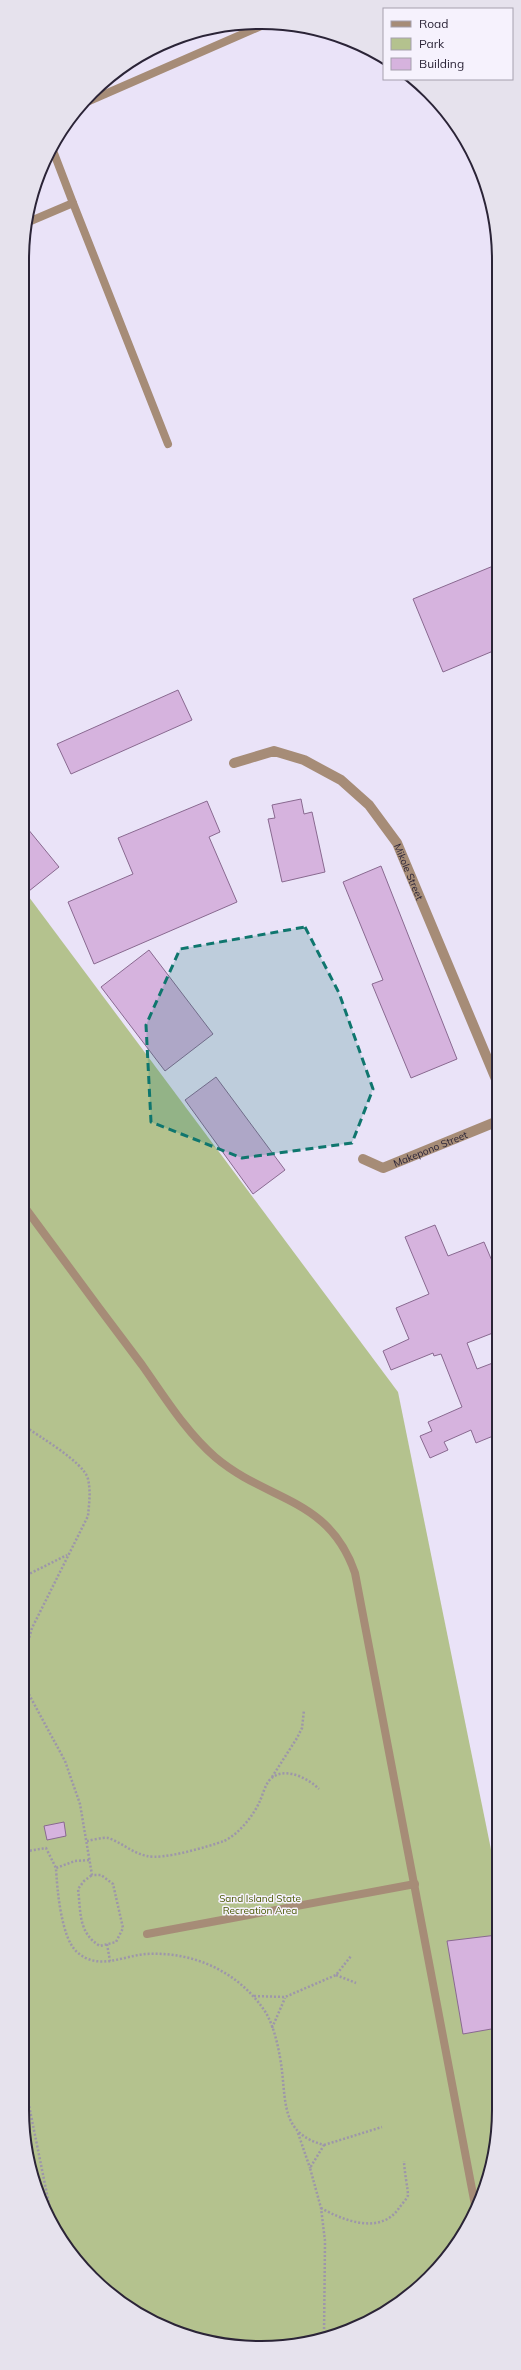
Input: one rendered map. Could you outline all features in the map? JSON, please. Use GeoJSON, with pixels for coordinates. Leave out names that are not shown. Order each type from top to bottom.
{"type":"FeatureCollection","features":[{"type":"Feature","properties":{"kind":"street","name":"Mikole Street"},"geometry":{"type":"LineString","coordinates":[[234,763],[274,751],[304,760],[341,780],[369,805],[396,843],[492,1070]]}},
{"type":"Feature","properties":{"kind":"street","name":"Makepono Street"},"geometry":{"type":"LineString","coordinates":[[363,1159],[383,1168],[492,1123]]}},
{"type":"Feature","properties":{"kind":"lane"},"geometry":{"type":"LineString","coordinates":[[96,98],[255,29]]}},
{"type":"Feature","properties":{"kind":"lane"},"geometry":{"type":"LineString","coordinates":[[55,155],[168,444]]}},
{"type":"Feature","properties":{"kind":"lane"},"geometry":{"type":"LineString","coordinates":[[32,220],[73,203]]}},
{"type":"Feature","properties":{"kind":"lane"},"geometry":{"type":"LineString","coordinates":[[29,1213],[202,1444],[242,1477],[296,1502],[319,1518],[330,1527],[345,1548],[355,1573],[474,2199]]}},
{"type":"Feature","properties":{"kind":"lane"},"geometry":{"type":"LineString","coordinates":[[148,1934],[415,1884]]}},
{"type":"Feature","properties":{"kind":"path"},"geometry":{"type":"LineString","coordinates":[[29,1429],[82,1467],[88,1478],[90,1499],[88,1516],[29,1636]]}},
{"type":"Feature","properties":{"kind":"path"},"geometry":{"type":"LineString","coordinates":[[29,1574],[68,1554]]}},
{"type":"Feature","properties":{"kind":"path"},"geometry":{"type":"LineString","coordinates":[[29,1694],[66,1762],[80,1804],[92,1875]]}},
{"type":"Feature","properties":{"kind":"path"},"geometry":{"type":"LineString","coordinates":[[87,1840],[107,1838],[125,1848],[148,1857],[168,1855],[225,1840],[244,1825],[252,1815],[272,1777],[302,1728],[304,1710]]}},
{"type":"Feature","properties":{"kind":"path"},"geometry":{"type":"LineString","coordinates":[[272,1777],[280,1774],[297,1775],[307,1779],[319,1789]]}},
{"type":"Feature","properties":{"kind":"path"},"geometry":{"type":"LineString","coordinates":[[29,1851],[46,1848],[56,1868],[58,1894],[69,1942],[77,1952],[93,1961],[110,1961],[144,1954],[179,1955],[212,1965],[254,1996],[266,2014],[272,2028],[282,2072],[285,2107],[298,2133],[310,2168],[321,2208],[326,2263],[324,2332]]}},
{"type":"Feature","properties":{"kind":"path"},"geometry":{"type":"LineString","coordinates":[[56,1868],[75,1861],[89,1860]]}},
{"type":"Feature","properties":{"kind":"path"},"geometry":{"type":"LineString","coordinates":[[92,1875],[101,1875],[113,1884],[123,1928],[116,1942],[100,1946],[90,1940],[84,1931],[78,1889],[84,1881],[92,1875]]}},
{"type":"Feature","properties":{"kind":"path"},"geometry":{"type":"LineString","coordinates":[[107,1944],[110,1961]]}},
{"type":"Feature","properties":{"kind":"path"},"geometry":{"type":"LineString","coordinates":[[254,1996],[285,1997],[336,1975],[351,1956]]}},
{"type":"Feature","properties":{"kind":"path"},"geometry":{"type":"LineString","coordinates":[[336,1975],[356,1983]]}},
{"type":"Feature","properties":{"kind":"path"},"geometry":{"type":"LineString","coordinates":[[272,2028],[285,1997]]}},
{"type":"Feature","properties":{"kind":"path"},"geometry":{"type":"LineString","coordinates":[[29,2106],[48,2201]]}},
{"type":"Feature","properties":{"kind":"path"},"geometry":{"type":"LineString","coordinates":[[310,2168],[324,2145],[370,2129],[382,2127]]}},
{"type":"Feature","properties":{"kind":"path"},"geometry":{"type":"LineString","coordinates":[[298,2133],[324,2145]]}},
{"type":"Feature","properties":{"kind":"path"},"geometry":{"type":"LineString","coordinates":[[321,2208],[343,2220],[373,2224],[386,2220],[396,2214],[408,2195],[404,2161]]}},
{"type":"Feature","properties":{"kind":"highlighted area"},"geometry":{"type":"Polygon","coordinates":[[[305,927],[339,993],[373,1089],[352,1143],[242,1158],[151,1122],[146,1025],[180,949],[305,927]]]}},
{"type":"Feature","properties":{"kind":"green space","name":"Sand Island State Recreation Area"},"geometry":{"type":"Polygon","coordinates":[[[29,897],[398,1392],[492,1854],[492,2125],[488,2155],[480,2184],[468,2212],[453,2238],[435,2262],[413,2284],[389,2302],[363,2317],[335,2329],[306,2337],[276,2341],[245,2341],[215,2337],[186,2329],[145,2310],[108,2284],[86,2262],[60,2225],[41,2184],[33,2155],[29,2125],[29,897]]]}},
{"type":"Feature","properties":{"kind":"building"},"geometry":{"type":"Polygon","coordinates":[[[492,566],[492,652],[443,672],[413,599],[492,566]]]}},
{"type":"Feature","properties":{"kind":"building"},"geometry":{"type":"Polygon","coordinates":[[[178,690],[192,720],[71,774],[57,744],[178,690]]]}},
{"type":"Feature","properties":{"kind":"building"},"geometry":{"type":"Polygon","coordinates":[[[301,799],[304,814],[312,812],[325,872],[282,882],[268,819],[275,818],[272,805],[301,799]]]}},
{"type":"Feature","properties":{"kind":"building"},"geometry":{"type":"Polygon","coordinates":[[[207,801],[220,832],[209,837],[237,902],[94,964],[68,902],[133,874],[118,838],[207,801]]]}},
{"type":"Feature","properties":{"kind":"building"},"geometry":{"type":"Polygon","coordinates":[[[29,830],[59,867],[29,891],[29,830]]]}},
{"type":"Feature","properties":{"kind":"building"},"geometry":{"type":"Polygon","coordinates":[[[381,866],[457,1059],[411,1078],[372,984],[383,980],[343,882],[381,866]]]}},
{"type":"Feature","properties":{"kind":"building"},"geometry":{"type":"Polygon","coordinates":[[[149,950],[213,1034],[165,1071],[101,987],[149,950]]]}},
{"type":"Feature","properties":{"kind":"building"},"geometry":{"type":"Polygon","coordinates":[[[216,1077],[285,1170],[253,1194],[185,1100],[216,1077]]]}},
{"type":"Feature","properties":{"kind":"building"},"geometry":{"type":"Polygon","coordinates":[[[435,1225],[448,1256],[484,1242],[492,1261],[492,1333],[467,1343],[477,1369],[492,1363],[492,1436],[476,1443],[471,1430],[444,1442],[448,1450],[430,1458],[420,1436],[432,1431],[428,1422],[462,1407],[441,1354],[434,1356],[433,1353],[391,1370],[383,1351],[409,1339],[396,1308],[429,1294],[405,1237],[435,1225]]]}},
{"type":"Feature","properties":{"kind":"building"},"geometry":{"type":"Polygon","coordinates":[[[64,1822],[66,1836],[47,1840],[44,1826],[64,1822]]]}},
{"type":"Feature","properties":{"kind":"building"},"geometry":{"type":"Polygon","coordinates":[[[492,1936],[492,2029],[463,2034],[447,1941],[492,1936]]]}}]}
